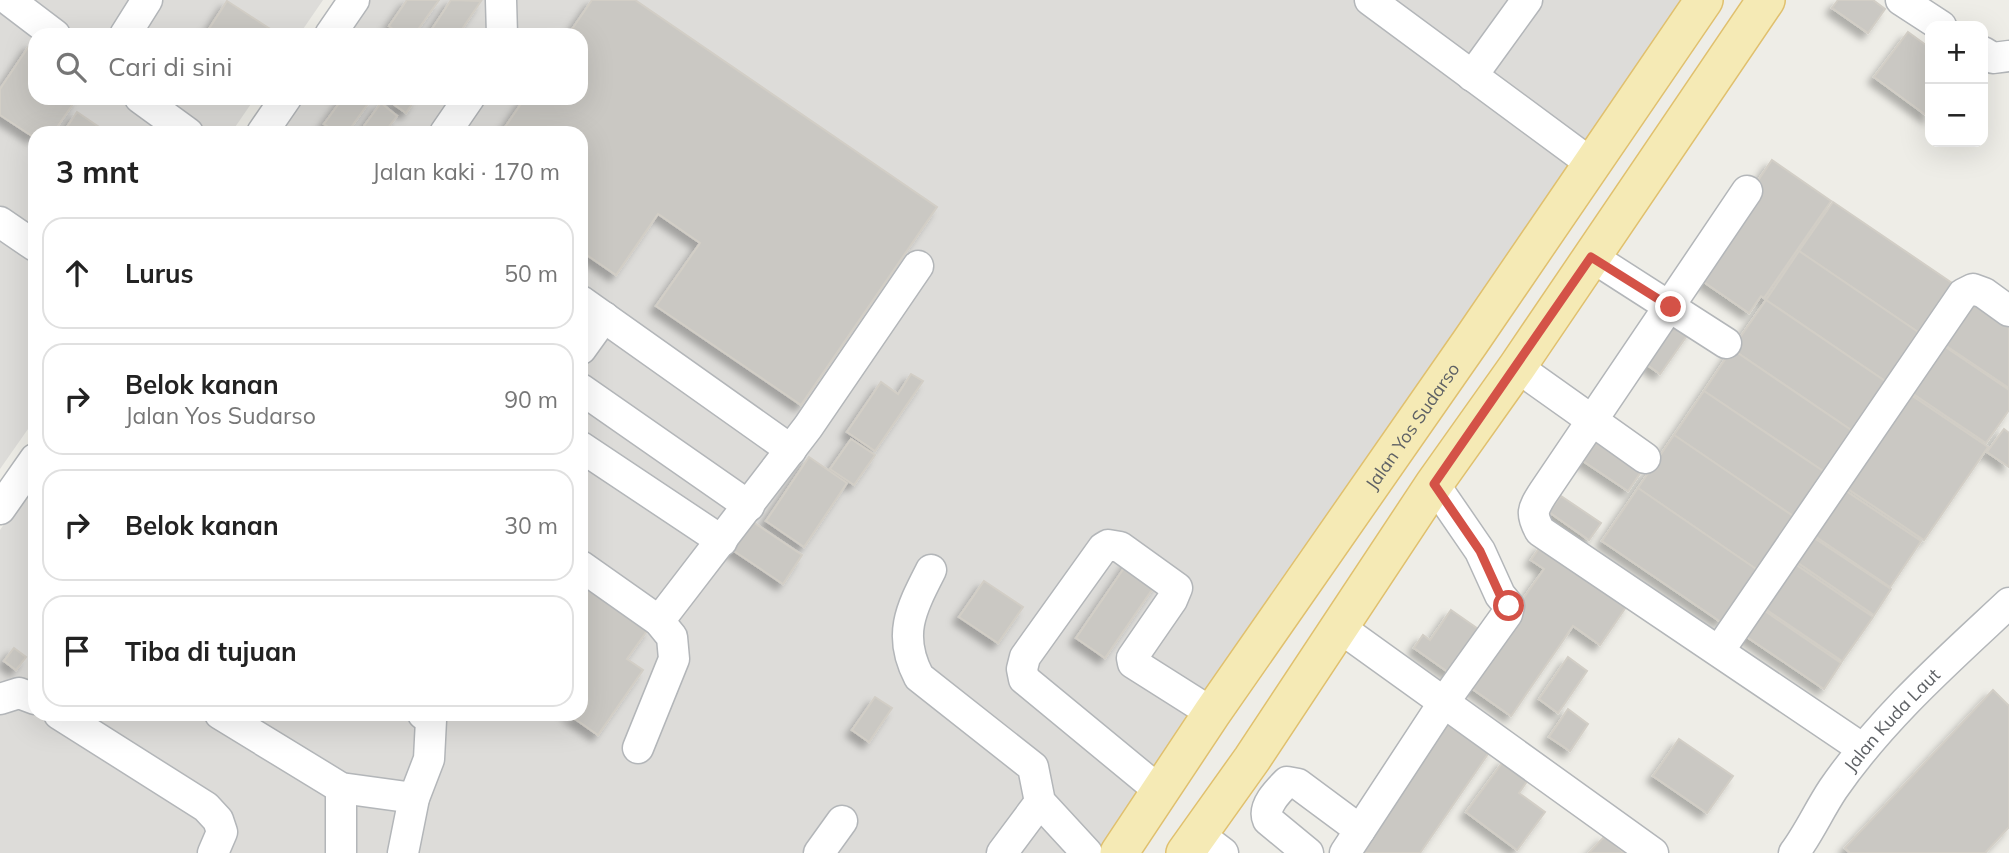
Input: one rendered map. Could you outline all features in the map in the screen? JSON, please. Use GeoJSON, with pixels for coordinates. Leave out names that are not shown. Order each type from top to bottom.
{"type":"FeatureCollection","features":[{"type":"Feature","properties":{"kind":"main road","name":"Jalan Yos Sudarso"},"geometry":{"type":"LineString","coordinates":[[1119,853],[1212,713],[1704,0]]}},
{"type":"Feature","properties":{"kind":"main road"},"geometry":{"type":"LineString","coordinates":[[1202,847],[1252,759],[1434,484],[1517,367],[1766,0]]}},
{"type":"Feature","properties":{"kind":"lane"},"geometry":{"type":"LineString","coordinates":[[9,0],[46,28]]}},
{"type":"Feature","properties":{"kind":"lane"},"geometry":{"type":"LineString","coordinates":[[129,28],[147,0]]}},
{"type":"Feature","properties":{"kind":"lane"},"geometry":{"type":"LineString","coordinates":[[335,28],[354,0]]}},
{"type":"Feature","properties":{"kind":"lane"},"geometry":{"type":"LineString","coordinates":[[501,0],[502,28]]}},
{"type":"Feature","properties":{"kind":"lane"},"geometry":{"type":"LineString","coordinates":[[1370,0],[1592,164]]}},
{"type":"Feature","properties":{"kind":"lane"},"geometry":{"type":"LineString","coordinates":[[1472,76],[1527,0]]}},
{"type":"Feature","properties":{"kind":"lane"},"geometry":{"type":"LineString","coordinates":[[1901,0],[1933,21]]}},
{"type":"Feature","properties":{"kind":"lane"},"geometry":{"type":"LineString","coordinates":[[1988,55],[1993,58],[2009,56]]}},
{"type":"Feature","properties":{"kind":"lane"},"geometry":{"type":"LineString","coordinates":[[150,105],[178,126]]}},
{"type":"Feature","properties":{"kind":"lane"},"geometry":{"type":"LineString","coordinates":[[267,126],[281,105]]}},
{"type":"Feature","properties":{"kind":"lane"},"geometry":{"type":"LineString","coordinates":[[450,126],[464,105]]}},
{"type":"Feature","properties":{"kind":"lane"},"geometry":{"type":"LineString","coordinates":[[1747,191],[1534,509],[1534,520],[1540,531],[1863,749]]}},
{"type":"Feature","properties":{"kind":"lane"},"geometry":{"type":"LineString","coordinates":[[0,222],[28,241]]}},
{"type":"Feature","properties":{"kind":"lane"},"geometry":{"type":"LineString","coordinates":[[1591,257],[1726,343]]}},
{"type":"Feature","properties":{"kind":"lane"},"geometry":{"type":"LineString","coordinates":[[659,621],[791,450],[918,266]]}},
{"type":"Feature","properties":{"kind":"lane"},"geometry":{"type":"LineString","coordinates":[[1719,651],[1963,294],[1973,289],[1984,293],[2009,312]]}},
{"type":"Feature","properties":{"kind":"lane"},"geometry":{"type":"LineString","coordinates":[[592,309],[791,450]]}},
{"type":"Feature","properties":{"kind":"lane"},"geometry":{"type":"LineString","coordinates":[[1517,367],[1645,458]]}},
{"type":"Feature","properties":{"kind":"lane"},"geometry":{"type":"LineString","coordinates":[[588,394],[749,506]]}},
{"type":"Feature","properties":{"kind":"lane"},"geometry":{"type":"LineString","coordinates":[[588,452],[722,541]]}},
{"type":"Feature","properties":{"kind":"lane"},"geometry":{"type":"LineString","coordinates":[[0,509],[28,469]]}},
{"type":"Feature","properties":{"kind":"lane"},"geometry":{"type":"LineString","coordinates":[[1252,759],[1287,782],[1298,784],[1353,841],[1444,702],[1507,614],[1509,606],[1500,595],[1480,551],[1434,484]]}},
{"type":"Feature","properties":{"kind":"lane"},"geometry":{"type":"LineString","coordinates":[[1161,792],[1024,679],[1021,669],[1025,657],[1103,548],[1108,545],[1120,547],[1177,588],[1172,600],[1132,658],[1133,663],[1212,713]]}},
{"type":"Feature","properties":{"kind":"lane"},"geometry":{"type":"LineString","coordinates":[[931,570],[915,602],[907,630],[909,658],[919,677],[1033,767],[1040,802],[1087,853]]}},
{"type":"Feature","properties":{"kind":"lane"},"geometry":{"type":"LineString","coordinates":[[588,571],[659,621],[672,637],[674,659],[638,748]]}},
{"type":"Feature","properties":{"kind":"lane","name":"Jalan Kuda Laut"},"geometry":{"type":"LineString","coordinates":[[1794,853],[1833,790],[1863,749],[1923,682],[2009,603]]}},
{"type":"Feature","properties":{"kind":"lane"},"geometry":{"type":"LineString","coordinates":[[1339,627],[1653,853]]}},
{"type":"Feature","properties":{"kind":"lane"},"geometry":{"type":"LineString","coordinates":[[0,699],[19,693],[28,696]]}},
{"type":"Feature","properties":{"kind":"lane"},"geometry":{"type":"LineString","coordinates":[[70,721],[206,807],[218,820],[222,832],[213,853]]}},
{"type":"Feature","properties":{"kind":"lane"},"geometry":{"type":"LineString","coordinates":[[231,721],[341,788],[414,797]]}},
{"type":"Feature","properties":{"kind":"lane"},"geometry":{"type":"LineString","coordinates":[[403,853],[414,797],[429,759],[431,721]]}},
{"type":"Feature","properties":{"kind":"lane"},"geometry":{"type":"LineString","coordinates":[[1287,782],[1266,808],[1265,815],[1308,853]]}},
{"type":"Feature","properties":{"kind":"lane"},"geometry":{"type":"LineString","coordinates":[[341,788],[341,853]]}},
{"type":"Feature","properties":{"kind":"lane"},"geometry":{"type":"LineString","coordinates":[[1002,853],[1040,802]]}},
{"type":"Feature","properties":{"kind":"lane"},"geometry":{"type":"LineString","coordinates":[[819,853],[842,821]]}},
{"type":"Feature","properties":{"kind":"shaded area"},"geometry":{"type":"Polygon","coordinates":[[[0,0],[323,0],[304,28],[28,28],[28,105],[250,105],[236,126],[28,126],[28,429],[0,469],[0,0]]]}},
{"type":"Feature","properties":{"kind":"shaded area"},"geometry":{"type":"Polygon","coordinates":[[[366,0],[1688,0],[1109,853],[0,853],[0,530],[28,489],[28,721],[588,721],[588,126],[279,126],[293,105],[588,105],[588,28],[347,28],[366,0]]]}},
{"type":"Feature","properties":{"kind":"building"},"geometry":{"type":"Polygon","coordinates":[[[407,0],[439,0],[419,28],[389,26],[407,0]]]}},
{"type":"Feature","properties":{"kind":"building"},"geometry":{"type":"Polygon","coordinates":[[[451,0],[481,1],[463,28],[433,28],[451,0]]]}},
{"type":"Feature","properties":{"kind":"building"},"geometry":{"type":"Polygon","coordinates":[[[592,0],[635,0],[937,207],[801,405],[656,306],[700,243],[658,214],[616,275],[588,256],[588,126],[506,126],[520,105],[588,105],[588,28],[573,28],[592,0]]]}},
{"type":"Feature","properties":{"kind":"building"},"geometry":{"type":"Polygon","coordinates":[[[1838,0],[1873,0],[1885,9],[1868,33],[1832,8],[1838,0]]]}},
{"type":"Feature","properties":{"kind":"building"},"geometry":{"type":"Polygon","coordinates":[[[227,1],[269,28],[210,28],[227,1]]]}},
{"type":"Feature","properties":{"kind":"building"},"geometry":{"type":"Polygon","coordinates":[[[1908,32],[1925,44],[1925,114],[1874,77],[1908,32]]]}},
{"type":"Feature","properties":{"kind":"building"},"geometry":{"type":"Polygon","coordinates":[[[28,47],[28,105],[72,105],[58,126],[28,126],[28,133],[0,115],[0,89],[28,47]]]}},
{"type":"Feature","properties":{"kind":"building"},"geometry":{"type":"Polygon","coordinates":[[[338,105],[367,105],[352,126],[324,124],[338,105]]]}},
{"type":"Feature","properties":{"kind":"building"},"geometry":{"type":"Polygon","coordinates":[[[380,105],[397,116],[389,126],[364,126],[380,105]]]}},
{"type":"Feature","properties":{"kind":"building"},"geometry":{"type":"Polygon","coordinates":[[[395,105],[411,105],[406,113],[395,105]]]}},
{"type":"Feature","properties":{"kind":"building"},"geometry":{"type":"Polygon","coordinates":[[[77,112],[98,126],[68,126],[77,112]]]}},
{"type":"Feature","properties":{"kind":"building"},"geometry":{"type":"Polygon","coordinates":[[[1772,160],[1831,201],[1764,298],[1761,296],[1749,313],[1701,280],[1706,257],[1772,160]]]}},
{"type":"Feature","properties":{"kind":"building"},"geometry":{"type":"Polygon","coordinates":[[[1833,202],[1952,283],[1918,332],[1799,251],[1833,202]]]}},
{"type":"Feature","properties":{"kind":"building"},"geometry":{"type":"Polygon","coordinates":[[[1799,251],[1918,332],[1885,381],[1766,300],[1799,251]]]}},
{"type":"Feature","properties":{"kind":"building"},"geometry":{"type":"Polygon","coordinates":[[[1972,292],[2009,318],[2009,388],[1939,341],[1972,292]]]}},
{"type":"Feature","properties":{"kind":"building"},"geometry":{"type":"Polygon","coordinates":[[[1766,300],[1885,381],[1851,430],[1732,349],[1766,300]]]}},
{"type":"Feature","properties":{"kind":"building"},"geometry":{"type":"Polygon","coordinates":[[[1679,317],[1693,327],[1660,374],[1646,364],[1679,317]]]}},
{"type":"Feature","properties":{"kind":"building"},"geometry":{"type":"Polygon","coordinates":[[[1938,342],[2009,390],[2009,410],[1986,443],[1906,389],[1938,342]]]}},
{"type":"Feature","properties":{"kind":"building"},"geometry":{"type":"Polygon","coordinates":[[[1732,349],[1851,430],[1823,471],[1704,391],[1732,349]]]}},
{"type":"Feature","properties":{"kind":"building"},"geometry":{"type":"Polygon","coordinates":[[[911,374],[923,381],[875,451],[847,432],[881,382],[898,394],[911,374]]]}},
{"type":"Feature","properties":{"kind":"building"},"geometry":{"type":"Polygon","coordinates":[[[1704,391],[1823,471],[1793,516],[1674,435],[1704,391]]]}},
{"type":"Feature","properties":{"kind":"building"},"geometry":{"type":"Polygon","coordinates":[[[1905,391],[1988,447],[1924,540],[1842,485],[1905,391]]]}},
{"type":"Feature","properties":{"kind":"building"},"geometry":{"type":"Polygon","coordinates":[[[2004,429],[2009,433],[2009,467],[1987,452],[2004,429]]]}},
{"type":"Feature","properties":{"kind":"building"},"geometry":{"type":"Polygon","coordinates":[[[1674,435],[1793,516],[1756,569],[1638,488],[1674,435]]]}},
{"type":"Feature","properties":{"kind":"building"},"geometry":{"type":"Polygon","coordinates":[[[1595,437],[1643,469],[1628,491],[1580,459],[1595,437]]]}},
{"type":"Feature","properties":{"kind":"building"},"geometry":{"type":"Polygon","coordinates":[[[851,439],[875,455],[854,485],[830,469],[851,439]]]}},
{"type":"Feature","properties":{"kind":"building"},"geometry":{"type":"Polygon","coordinates":[[[809,457],[847,483],[804,547],[766,521],[809,457]]]}},
{"type":"Feature","properties":{"kind":"building"},"geometry":{"type":"Polygon","coordinates":[[[1840,487],[1921,541],[1890,587],[1809,532],[1840,487]]]}},
{"type":"Feature","properties":{"kind":"building"},"geometry":{"type":"Polygon","coordinates":[[[1638,488],[1756,569],[1721,622],[1602,541],[1638,488]]]}},
{"type":"Feature","properties":{"kind":"building"},"geometry":{"type":"Polygon","coordinates":[[[1561,496],[1601,523],[1589,540],[1549,512],[1561,496]]]}},
{"type":"Feature","properties":{"kind":"building"},"geometry":{"type":"Polygon","coordinates":[[[747,518],[802,555],[783,584],[728,547],[747,518]]]}},
{"type":"Feature","properties":{"kind":"building"},"geometry":{"type":"Polygon","coordinates":[[[1808,534],[1891,589],[1874,615],[1791,558],[1808,534]]]}},
{"type":"Feature","properties":{"kind":"building"},"geometry":{"type":"Polygon","coordinates":[[[1542,544],[1628,604],[1600,645],[1573,626],[1511,716],[1464,683],[1544,569],[1531,560],[1542,544]]]}},
{"type":"Feature","properties":{"kind":"building"},"geometry":{"type":"Polygon","coordinates":[[[1131,558],[1160,578],[1105,658],[1076,638],[1131,558]]]}},
{"type":"Feature","properties":{"kind":"building"},"geometry":{"type":"Polygon","coordinates":[[[1789,560],[1873,617],[1842,661],[1758,604],[1789,560]]]}},
{"type":"Feature","properties":{"kind":"building"},"geometry":{"type":"Polygon","coordinates":[[[984,581],[1023,607],[998,643],[959,617],[984,581]]]}},
{"type":"Feature","properties":{"kind":"building"},"geometry":{"type":"Polygon","coordinates":[[[588,586],[649,628],[627,659],[643,670],[598,735],[578,721],[588,721],[588,586]]]}},
{"type":"Feature","properties":{"kind":"building"},"geometry":{"type":"Polygon","coordinates":[[[1759,607],[1841,663],[1824,689],[1741,633],[1759,607]]]}},
{"type":"Feature","properties":{"kind":"building"},"geometry":{"type":"Polygon","coordinates":[[[1451,610],[1481,631],[1451,674],[1414,648],[1423,635],[1430,640],[1451,610]]]}},
{"type":"Feature","properties":{"kind":"building"},"geometry":{"type":"Polygon","coordinates":[[[14,648],[26,657],[16,670],[4,661],[14,648]]]}},
{"type":"Feature","properties":{"kind":"building"},"geometry":{"type":"Polygon","coordinates":[[[1568,657],[1587,671],[1558,713],[1539,699],[1568,657]]]}},
{"type":"Feature","properties":{"kind":"building"},"geometry":{"type":"Polygon","coordinates":[[[1993,690],[2009,706],[2009,827],[1985,853],[1850,853],[1845,848],[1993,690]]]}},
{"type":"Feature","properties":{"kind":"building"},"geometry":{"type":"Polygon","coordinates":[[[875,697],[892,708],[869,742],[852,730],[875,697]]]}},
{"type":"Feature","properties":{"kind":"building"},"geometry":{"type":"Polygon","coordinates":[[[1568,709],[1588,724],[1570,751],[1549,737],[1568,709]]]}},
{"type":"Feature","properties":{"kind":"building"},"geometry":{"type":"Polygon","coordinates":[[[1443,715],[1492,748],[1420,853],[1349,853],[1443,715]]]}},
{"type":"Feature","properties":{"kind":"building"},"geometry":{"type":"Polygon","coordinates":[[[1679,739],[1733,776],[1707,813],[1653,776],[1679,739]]]}},
{"type":"Feature","properties":{"kind":"building"},"geometry":{"type":"Polygon","coordinates":[[[1505,759],[1530,777],[1519,793],[1545,812],[1517,850],[1466,812],[1505,759]]]}},
{"type":"Feature","properties":{"kind":"building"},"geometry":{"type":"Polygon","coordinates":[[[1605,836],[1624,853],[1589,853],[1605,836]]]}},
{"type":"Feature","properties":{"kind":"route"},"geometry":{"type":"LineString","coordinates":[[1509,606],[1500,595],[1480,551],[1434,484],[1591,257],[1671,307]]}}]}
